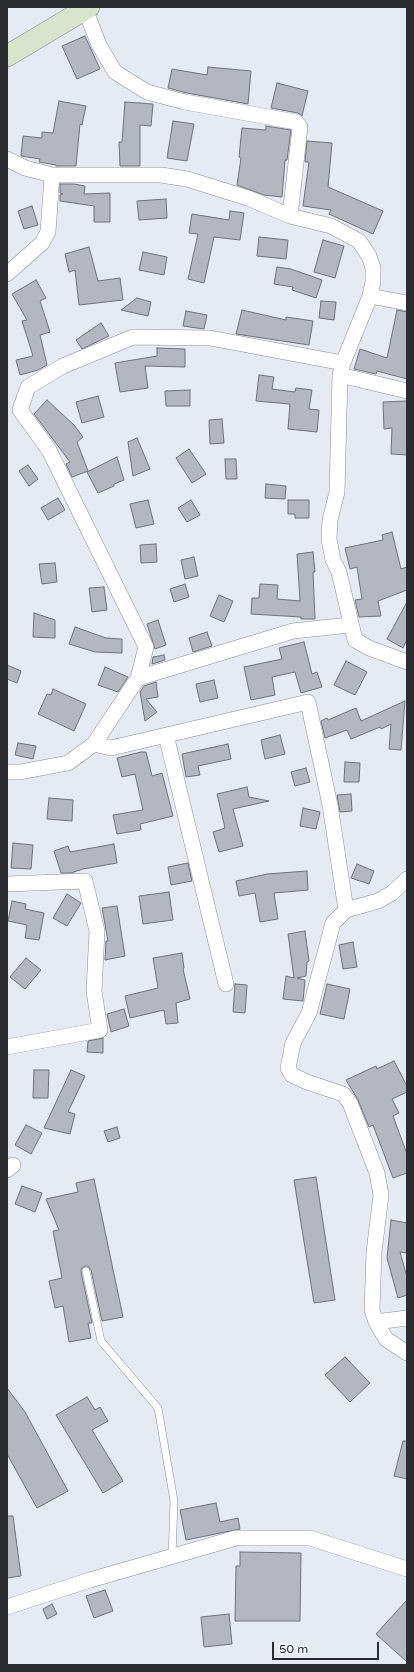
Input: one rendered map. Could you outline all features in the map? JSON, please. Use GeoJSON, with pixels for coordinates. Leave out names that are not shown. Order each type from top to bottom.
{"type":"FeatureCollection","features":[{"type":"Feature","properties":{"kind":"street"},"geometry":{"type":"LineString","coordinates":[[7,56],[87,8],[99,45],[115,72],[147,92],[185,102],[296,122],[300,127],[290,216]]}},
{"type":"Feature","properties":{"kind":"street"},"geometry":{"type":"LineString","coordinates":[[7,159],[25,168],[52,175],[161,175],[187,179],[248,198],[290,216],[330,226],[359,241],[369,256],[373,268],[373,282],[370,296],[342,369],[337,492],[330,520],[329,539],[333,560],[339,572],[350,625],[355,640],[370,648],[407,662]]}},
{"type":"Feature","properties":{"kind":"street"},"geometry":{"type":"LineString","coordinates":[[7,274],[42,243],[48,232],[52,175]]}},
{"type":"Feature","properties":{"kind":"street"},"geometry":{"type":"LineString","coordinates":[[370,296],[407,303]]}},
{"type":"Feature","properties":{"kind":"street"},"geometry":{"type":"LineString","coordinates":[[7,772],[20,772],[68,763],[94,744],[138,678],[146,647],[49,450],[20,410],[28,387],[62,366],[133,337],[210,338],[342,369],[407,391]]}},
{"type":"Feature","properties":{"kind":"street"},"geometry":{"type":"LineString","coordinates":[[138,678],[293,631],[350,625]]}},
{"type":"Feature","properties":{"kind":"street"},"geometry":{"type":"LineString","coordinates":[[94,744],[111,748],[308,702],[330,805],[346,910]]}},
{"type":"Feature","properties":{"kind":"street"},"geometry":{"type":"LineString","coordinates":[[166,735],[226,984]]}},
{"type":"Feature","properties":{"kind":"street"},"geometry":{"type":"LineString","coordinates":[[407,879],[392,893],[378,901],[346,910],[333,923],[309,1013],[293,1043],[288,1068],[292,1075],[307,1082],[343,1094],[350,1103],[377,1173],[381,1195],[374,1252],[372,1310],[376,1322],[386,1339],[407,1353]]}},
{"type":"Feature","properties":{"kind":"street"},"geometry":{"type":"LineString","coordinates":[[7,884],[85,881],[96,931],[94,991],[100,1030],[7,1047]]}},
{"type":"Feature","properties":{"kind":"street"},"geometry":{"type":"LineString","coordinates":[[376,1322],[407,1318]]}},
{"type":"Feature","properties":{"kind":"street"},"geometry":{"type":"LineString","coordinates":[[7,1607],[90,1580],[236,1538],[310,1538],[407,1569]]}},
{"type":"Feature","properties":{"kind":"lane"},"geometry":{"type":"LineString","coordinates":[[86,1271],[102,1341],[158,1408],[174,1501],[172,1557]]}},
{"type":"Feature","properties":{"kind":"building"},"geometry":{"type":"Polygon","coordinates":[[[85,36],[100,69],[77,79],[62,46],[85,36]]]}},
{"type":"Feature","properties":{"kind":"building"},"geometry":{"type":"Polygon","coordinates":[[[208,67],[251,71],[248,104],[168,88],[172,69],[207,75],[208,67]]]}},
{"type":"Feature","properties":{"kind":"building"},"geometry":{"type":"Polygon","coordinates":[[[277,83],[308,91],[302,116],[298,113],[271,108],[277,83]]]}},
{"type":"Feature","properties":{"kind":"building"},"geometry":{"type":"Polygon","coordinates":[[[59,101],[86,106],[82,125],[80,124],[76,166],[56,166],[39,162],[40,159],[21,156],[23,136],[42,138],[42,132],[53,133],[59,101]]]}},
{"type":"Feature","properties":{"kind":"building"},"geometry":{"type":"Polygon","coordinates":[[[125,102],[153,104],[151,126],[140,125],[140,166],[120,166],[119,142],[122,142],[125,102]]]}},
{"type":"Feature","properties":{"kind":"building"},"geometry":{"type":"Polygon","coordinates":[[[173,121],[194,124],[187,161],[167,158],[173,121]]]}},
{"type":"Feature","properties":{"kind":"building"},"geometry":{"type":"Polygon","coordinates":[[[266,126],[291,130],[287,160],[285,160],[282,197],[264,195],[237,185],[241,158],[239,157],[242,128],[266,130],[266,126]]]}},
{"type":"Feature","properties":{"kind":"building"},"geometry":{"type":"Polygon","coordinates":[[[307,141],[332,143],[328,187],[383,211],[373,234],[329,214],[331,210],[303,206],[309,162],[305,162],[307,141]]]}},
{"type":"Feature","properties":{"kind":"building"},"geometry":{"type":"Polygon","coordinates":[[[60,184],[85,186],[84,194],[110,193],[110,222],[94,222],[94,206],[60,201],[60,195],[63,194],[60,193],[60,184]]]}},
{"type":"Feature","properties":{"kind":"building"},"geometry":{"type":"Polygon","coordinates":[[[166,199],[167,218],[139,220],[137,201],[166,199]]]}},
{"type":"Feature","properties":{"kind":"building"},"geometry":{"type":"Polygon","coordinates":[[[32,206],[38,225],[24,229],[18,211],[32,206]]]}},
{"type":"Feature","properties":{"kind":"building"},"geometry":{"type":"Polygon","coordinates":[[[230,211],[244,213],[240,240],[214,237],[204,283],[188,279],[198,234],[189,233],[192,214],[229,220],[230,211]]]}},
{"type":"Feature","properties":{"kind":"building"},"geometry":{"type":"Polygon","coordinates":[[[259,237],[288,240],[286,259],[257,256],[259,237]]]}},
{"type":"Feature","properties":{"kind":"building"},"geometry":{"type":"Polygon","coordinates":[[[323,240],[344,246],[335,278],[314,272],[323,240]]]}},
{"type":"Feature","properties":{"kind":"building"},"geometry":{"type":"Polygon","coordinates":[[[89,247],[98,281],[120,278],[123,300],[79,305],[75,270],[69,272],[65,254],[89,247]]]}},
{"type":"Feature","properties":{"kind":"building"},"geometry":{"type":"Polygon","coordinates":[[[143,252],[167,257],[164,275],[139,270],[143,252]]]}},
{"type":"Feature","properties":{"kind":"building"},"geometry":{"type":"Polygon","coordinates":[[[277,267],[291,269],[322,280],[316,298],[292,290],[293,287],[274,284],[277,267]]]}},
{"type":"Feature","properties":{"kind":"building"},"geometry":{"type":"Polygon","coordinates":[[[36,280],[46,298],[40,301],[50,332],[40,335],[47,365],[38,370],[20,375],[16,360],[33,356],[22,321],[27,320],[12,294],[36,280]]]}},
{"type":"Feature","properties":{"kind":"building"},"geometry":{"type":"Polygon","coordinates":[[[137,298],[151,302],[148,316],[121,310],[137,298]]]}},
{"type":"Feature","properties":{"kind":"building"},"geometry":{"type":"Polygon","coordinates":[[[321,301],[336,302],[334,320],[319,318],[321,301]]]}},
{"type":"Feature","properties":{"kind":"building"},"geometry":{"type":"Polygon","coordinates":[[[242,310],[286,320],[286,317],[313,321],[309,345],[236,334],[242,310]]]}},
{"type":"Feature","properties":{"kind":"building"},"geometry":{"type":"Polygon","coordinates":[[[397,310],[407,312],[407,379],[377,371],[376,374],[354,369],[360,349],[387,358],[397,310]]]}},
{"type":"Feature","properties":{"kind":"building"},"geometry":{"type":"Polygon","coordinates":[[[186,311],[207,315],[204,329],[183,326],[186,311]]]}},
{"type":"Feature","properties":{"kind":"building"},"geometry":{"type":"Polygon","coordinates":[[[101,323],[109,336],[82,349],[76,340],[101,323]]]}},
{"type":"Feature","properties":{"kind":"building"},"geometry":{"type":"Polygon","coordinates":[[[157,348],[185,349],[185,367],[145,366],[148,388],[120,392],[115,363],[157,356],[157,348]]]}},
{"type":"Feature","properties":{"kind":"building"},"geometry":{"type":"Polygon","coordinates":[[[259,375],[274,377],[272,389],[295,392],[296,388],[312,390],[309,409],[319,410],[317,432],[288,429],[290,404],[256,401],[259,375]]]}},
{"type":"Feature","properties":{"kind":"building"},"geometry":{"type":"Polygon","coordinates":[[[190,390],[190,406],[166,406],[165,391],[190,390]]]}},
{"type":"Feature","properties":{"kind":"building"},"geometry":{"type":"Polygon","coordinates":[[[98,396],[104,417],[82,423],[76,402],[98,396]]]}},
{"type":"Feature","properties":{"kind":"building"},"geometry":{"type":"Polygon","coordinates":[[[47,400],[74,425],[83,437],[77,442],[88,471],[72,477],[66,464],[70,462],[34,414],[47,400]]]}},
{"type":"Feature","properties":{"kind":"building"},"geometry":{"type":"Polygon","coordinates":[[[407,401],[407,455],[391,454],[392,428],[384,429],[383,402],[407,401]]]}},
{"type":"Feature","properties":{"kind":"building"},"geometry":{"type":"Polygon","coordinates":[[[222,419],[224,443],[210,444],[209,420],[222,419]]]}},
{"type":"Feature","properties":{"kind":"building"},"geometry":{"type":"Polygon","coordinates":[[[137,438],[150,469],[133,476],[128,442],[137,438]]]}},
{"type":"Feature","properties":{"kind":"building"},"geometry":{"type":"Polygon","coordinates":[[[189,449],[206,474],[192,483],[176,458],[189,449]]]}},
{"type":"Feature","properties":{"kind":"building"},"geometry":{"type":"Polygon","coordinates":[[[117,457],[124,480],[98,493],[87,472],[117,457]]]}},
{"type":"Feature","properties":{"kind":"building"},"geometry":{"type":"Polygon","coordinates":[[[225,459],[236,459],[237,479],[226,479],[225,459]]]}},
{"type":"Feature","properties":{"kind":"building"},"geometry":{"type":"Polygon","coordinates":[[[28,465],[38,479],[29,486],[19,471],[28,465]]]}},
{"type":"Feature","properties":{"kind":"building"},"geometry":{"type":"Polygon","coordinates":[[[266,484],[286,486],[285,499],[265,498],[266,484]]]}},
{"type":"Feature","properties":{"kind":"building"},"geometry":{"type":"Polygon","coordinates":[[[58,498],[65,510],[48,520],[41,508],[58,498]]]}},
{"type":"Feature","properties":{"kind":"building"},"geometry":{"type":"Polygon","coordinates":[[[148,500],[154,524],[136,528],[130,504],[148,500]]]}},
{"type":"Feature","properties":{"kind":"building"},"geometry":{"type":"Polygon","coordinates":[[[191,500],[200,515],[187,522],[178,508],[191,500]]]}},
{"type":"Feature","properties":{"kind":"building"},"geometry":{"type":"Polygon","coordinates":[[[288,500],[309,500],[309,518],[295,518],[295,514],[288,514],[288,500]]]}},
{"type":"Feature","properties":{"kind":"building"},"geometry":{"type":"Polygon","coordinates":[[[392,532],[401,569],[407,567],[407,590],[378,601],[381,616],[359,617],[355,600],[362,599],[357,567],[350,569],[345,548],[383,540],[382,535],[392,532]]]}},
{"type":"Feature","properties":{"kind":"building"},"geometry":{"type":"Polygon","coordinates":[[[156,544],[157,562],[141,563],[140,545],[156,544]]]}},
{"type":"Feature","properties":{"kind":"building"},"geometry":{"type":"Polygon","coordinates":[[[313,552],[315,572],[313,572],[315,619],[251,614],[252,598],[259,598],[260,584],[278,585],[277,599],[300,601],[297,554],[313,552]]]}},
{"type":"Feature","properties":{"kind":"building"},"geometry":{"type":"Polygon","coordinates":[[[194,557],[198,576],[185,579],[181,560],[194,557]]]}},
{"type":"Feature","properties":{"kind":"building"},"geometry":{"type":"Polygon","coordinates":[[[55,563],[57,582],[42,584],[39,564],[55,563]]]}},
{"type":"Feature","properties":{"kind":"building"},"geometry":{"type":"Polygon","coordinates":[[[185,584],[189,597],[174,602],[170,589],[185,584]]]}},
{"type":"Feature","properties":{"kind":"building"},"geometry":{"type":"Polygon","coordinates":[[[104,587],[107,610],[92,612],[89,588],[104,587]]]}},
{"type":"Feature","properties":{"kind":"building"},"geometry":{"type":"Polygon","coordinates":[[[219,595],[233,601],[224,622],[210,616],[219,595]]]}},
{"type":"Feature","properties":{"kind":"building"},"geometry":{"type":"Polygon","coordinates":[[[407,602],[407,639],[403,648],[387,639],[407,602]]]}},
{"type":"Feature","properties":{"kind":"building"},"geometry":{"type":"Polygon","coordinates":[[[34,613],[55,620],[55,638],[33,637],[34,613]]]}},
{"type":"Feature","properties":{"kind":"building"},"geometry":{"type":"Polygon","coordinates":[[[158,620],[166,645],[155,649],[147,624],[158,620]]]}},
{"type":"Feature","properties":{"kind":"building"},"geometry":{"type":"Polygon","coordinates":[[[75,627],[106,638],[122,639],[122,653],[95,652],[69,644],[75,627]]]}},
{"type":"Feature","properties":{"kind":"building"},"geometry":{"type":"Polygon","coordinates":[[[207,632],[212,646],[193,652],[189,638],[207,632]]]}},
{"type":"Feature","properties":{"kind":"building"},"geometry":{"type":"Polygon","coordinates":[[[304,642],[312,674],[317,672],[322,687],[301,693],[295,672],[272,677],[275,695],[251,700],[244,667],[282,659],[279,648],[304,642]]]}},
{"type":"Feature","properties":{"kind":"building"},"geometry":{"type":"Polygon","coordinates":[[[164,655],[165,660],[152,664],[153,657],[164,655]]]}},
{"type":"Feature","properties":{"kind":"building"},"geometry":{"type":"Polygon","coordinates":[[[346,661],[367,672],[355,695],[334,685],[346,661]]]}},
{"type":"Feature","properties":{"kind":"building"},"geometry":{"type":"Polygon","coordinates":[[[7,665],[21,671],[17,683],[7,679],[7,665]]]}},
{"type":"Feature","properties":{"kind":"building"},"geometry":{"type":"Polygon","coordinates":[[[105,667],[128,677],[118,692],[98,685],[105,667]]]}},
{"type":"Feature","properties":{"kind":"building"},"geometry":{"type":"Polygon","coordinates":[[[214,680],[218,698],[200,702],[196,684],[214,680]]]}},
{"type":"Feature","properties":{"kind":"building"},"geometry":{"type":"Polygon","coordinates":[[[156,682],[158,697],[146,699],[157,712],[145,721],[140,692],[144,686],[156,682]]]}},
{"type":"Feature","properties":{"kind":"building"},"geometry":{"type":"Polygon","coordinates":[[[53,689],[86,704],[74,731],[38,714],[47,694],[51,695],[53,689]]]}},
{"type":"Feature","properties":{"kind":"building"},"geometry":{"type":"Polygon","coordinates":[[[405,701],[401,750],[389,749],[391,724],[351,739],[347,730],[325,738],[321,721],[327,718],[328,720],[356,708],[361,721],[405,701]]]}},
{"type":"Feature","properties":{"kind":"building"},"geometry":{"type":"Polygon","coordinates":[[[280,735],[285,754],[265,759],[261,740],[280,735]]]}},
{"type":"Feature","properties":{"kind":"building"},"geometry":{"type":"Polygon","coordinates":[[[18,743],[36,746],[33,759],[15,755],[18,743]]]}},
{"type":"Feature","properties":{"kind":"building"},"geometry":{"type":"Polygon","coordinates":[[[228,744],[231,759],[198,766],[200,775],[186,777],[182,754],[228,744]]]}},
{"type":"Feature","properties":{"kind":"building"},"geometry":{"type":"Polygon","coordinates":[[[146,752],[152,776],[162,773],[173,816],[140,824],[141,830],[117,834],[113,815],[143,810],[135,774],[122,777],[117,758],[146,752]]]}},
{"type":"Feature","properties":{"kind":"building"},"geometry":{"type":"Polygon","coordinates":[[[345,762],[360,763],[359,782],[344,782],[345,762]]]}},
{"type":"Feature","properties":{"kind":"building"},"geometry":{"type":"Polygon","coordinates":[[[306,768],[310,782],[295,786],[291,772],[306,768]]]}},
{"type":"Feature","properties":{"kind":"building"},"geometry":{"type":"Polygon","coordinates":[[[247,787],[249,797],[269,801],[233,809],[243,846],[219,852],[213,832],[225,828],[217,794],[247,787]]]}},
{"type":"Feature","properties":{"kind":"building"},"geometry":{"type":"Polygon","coordinates":[[[351,794],[352,811],[340,812],[337,795],[351,794]]]}},
{"type":"Feature","properties":{"kind":"building"},"geometry":{"type":"Polygon","coordinates":[[[49,798],[73,800],[72,821],[47,819],[49,798]]]}},
{"type":"Feature","properties":{"kind":"building"},"geometry":{"type":"Polygon","coordinates":[[[303,808],[320,812],[316,829],[300,826],[303,808]]]}},
{"type":"Feature","properties":{"kind":"building"},"geometry":{"type":"Polygon","coordinates":[[[13,843],[33,845],[31,869],[11,868],[13,843]]]}},
{"type":"Feature","properties":{"kind":"building"},"geometry":{"type":"Polygon","coordinates":[[[114,844],[117,863],[83,869],[71,873],[61,873],[54,851],[68,846],[70,852],[114,844]]]}},
{"type":"Feature","properties":{"kind":"building"},"geometry":{"type":"Polygon","coordinates":[[[188,863],[192,881],[171,885],[168,867],[188,863]]]}},
{"type":"Feature","properties":{"kind":"building"},"geometry":{"type":"Polygon","coordinates":[[[357,864],[374,871],[369,884],[351,878],[357,864]]]}},
{"type":"Feature","properties":{"kind":"building"},"geometry":{"type":"Polygon","coordinates":[[[307,871],[308,890],[274,893],[278,919],[260,922],[255,893],[239,896],[236,881],[267,874],[307,871]]]}},
{"type":"Feature","properties":{"kind":"building"},"geometry":{"type":"Polygon","coordinates":[[[169,892],[173,920],[143,924],[139,896],[169,892]]]}},
{"type":"Feature","properties":{"kind":"building"},"geometry":{"type":"Polygon","coordinates":[[[67,894],[81,903],[67,926],[53,918],[67,894]]]}},
{"type":"Feature","properties":{"kind":"building"},"geometry":{"type":"Polygon","coordinates":[[[12,901],[26,904],[25,909],[44,913],[39,940],[25,938],[27,925],[8,921],[12,901]]]}},
{"type":"Feature","properties":{"kind":"building"},"geometry":{"type":"Polygon","coordinates":[[[117,906],[125,956],[105,960],[106,941],[108,941],[102,908],[117,906]]]}},
{"type":"Feature","properties":{"kind":"building"},"geometry":{"type":"Polygon","coordinates":[[[305,931],[309,961],[307,962],[306,976],[297,978],[305,980],[303,1001],[283,999],[286,976],[294,978],[288,934],[305,931]]]}},
{"type":"Feature","properties":{"kind":"building"},"geometry":{"type":"Polygon","coordinates":[[[353,942],[357,967],[343,969],[339,945],[353,942]]]}},
{"type":"Feature","properties":{"kind":"building"},"geometry":{"type":"Polygon","coordinates":[[[182,953],[183,969],[190,999],[176,1003],[178,1023],[166,1024],[164,1010],[130,1018],[125,996],[158,988],[153,958],[182,953]]]}},
{"type":"Feature","properties":{"kind":"building"},"geometry":{"type":"Polygon","coordinates":[[[26,958],[41,970],[25,989],[10,977],[26,958]]]}},
{"type":"Feature","properties":{"kind":"building"},"geometry":{"type":"Polygon","coordinates":[[[235,984],[247,985],[245,1013],[233,1012],[235,984]]]}},
{"type":"Feature","properties":{"kind":"building"},"geometry":{"type":"Polygon","coordinates":[[[327,984],[350,989],[344,1019],[320,1014],[327,984]]]}},
{"type":"Feature","properties":{"kind":"building"},"geometry":{"type":"Polygon","coordinates":[[[124,1009],[129,1026],[111,1032],[107,1014],[124,1009]]]}},
{"type":"Feature","properties":{"kind":"building"},"geometry":{"type":"Polygon","coordinates":[[[103,1038],[103,1053],[87,1052],[88,1041],[103,1038]]]}},
{"type":"Feature","properties":{"kind":"building"},"geometry":{"type":"Polygon","coordinates":[[[394,1061],[407,1086],[407,1092],[392,1099],[399,1113],[393,1116],[407,1154],[407,1173],[393,1178],[373,1125],[369,1127],[358,1100],[346,1080],[376,1066],[377,1069],[394,1061]]]}},
{"type":"Feature","properties":{"kind":"building"},"geometry":{"type":"Polygon","coordinates":[[[34,1070],[49,1070],[48,1098],[33,1098],[34,1070]]]}},
{"type":"Feature","properties":{"kind":"building"},"geometry":{"type":"Polygon","coordinates":[[[71,1070],[85,1076],[68,1112],[75,1114],[70,1134],[44,1128],[71,1070]]]}},
{"type":"Feature","properties":{"kind":"building"},"geometry":{"type":"Polygon","coordinates":[[[26,1125],[42,1133],[31,1154],[15,1145],[26,1125]]]}},
{"type":"Feature","properties":{"kind":"building"},"geometry":{"type":"Polygon","coordinates":[[[117,1127],[120,1138],[108,1142],[104,1131],[117,1127]]]}},
{"type":"Feature","properties":{"kind":"building"},"geometry":{"type":"Polygon","coordinates":[[[316,1177],[335,1300],[314,1303],[294,1180],[316,1177]]]}},
{"type":"Feature","properties":{"kind":"building"},"geometry":{"type":"Polygon","coordinates":[[[94,1179],[123,1317],[102,1321],[91,1270],[88,1266],[85,1266],[81,1269],[81,1272],[92,1323],[88,1323],[91,1338],[69,1342],[63,1306],[55,1308],[49,1281],[62,1278],[53,1231],[59,1230],[46,1199],[78,1192],[76,1183],[94,1179]]]}},
{"type":"Feature","properties":{"kind":"building"},"geometry":{"type":"Polygon","coordinates":[[[22,1186],[42,1193],[35,1212],[15,1204],[22,1186]]]}},
{"type":"Feature","properties":{"kind":"building"},"geometry":{"type":"Polygon","coordinates":[[[391,1220],[407,1223],[407,1253],[400,1252],[407,1277],[407,1295],[398,1298],[387,1258],[391,1220]]]}},
{"type":"Feature","properties":{"kind":"building"},"geometry":{"type":"Polygon","coordinates":[[[345,1357],[370,1383],[350,1402],[325,1375],[345,1357]]]}},
{"type":"Feature","properties":{"kind":"building"},"geometry":{"type":"Polygon","coordinates":[[[7,1388],[25,1412],[68,1491],[37,1508],[7,1454],[7,1388]]]}},
{"type":"Feature","properties":{"kind":"building"},"geometry":{"type":"Polygon","coordinates":[[[87,1397],[95,1410],[100,1407],[108,1421],[92,1430],[123,1481],[103,1493],[56,1415],[87,1397]]]}},
{"type":"Feature","properties":{"kind":"building"},"geometry":{"type":"Polygon","coordinates":[[[403,1441],[407,1441],[407,1479],[394,1476],[403,1441]]]}},
{"type":"Feature","properties":{"kind":"building"},"geometry":{"type":"Polygon","coordinates":[[[216,1503],[220,1522],[238,1518],[240,1529],[186,1540],[180,1510],[216,1503]]]}},
{"type":"Feature","properties":{"kind":"building"},"geometry":{"type":"Polygon","coordinates":[[[7,1516],[13,1516],[21,1576],[7,1578],[7,1516]]]}},
{"type":"Feature","properties":{"kind":"building"},"geometry":{"type":"Polygon","coordinates":[[[240,1552],[301,1553],[300,1621],[235,1621],[236,1566],[240,1566],[240,1552]]]}},
{"type":"Feature","properties":{"kind":"building"},"geometry":{"type":"Polygon","coordinates":[[[105,1590],[113,1611],[94,1618],[86,1596],[105,1590]]]}},
{"type":"Feature","properties":{"kind":"building"},"geometry":{"type":"Polygon","coordinates":[[[407,1600],[407,1662],[376,1634],[407,1600]]]}},
{"type":"Feature","properties":{"kind":"building"},"geometry":{"type":"Polygon","coordinates":[[[52,1604],[57,1614],[47,1619],[43,1609],[52,1604]]]}},
{"type":"Feature","properties":{"kind":"building"},"geometry":{"type":"Polygon","coordinates":[[[229,1614],[232,1644],[204,1647],[201,1617],[229,1614]]]}}]}
